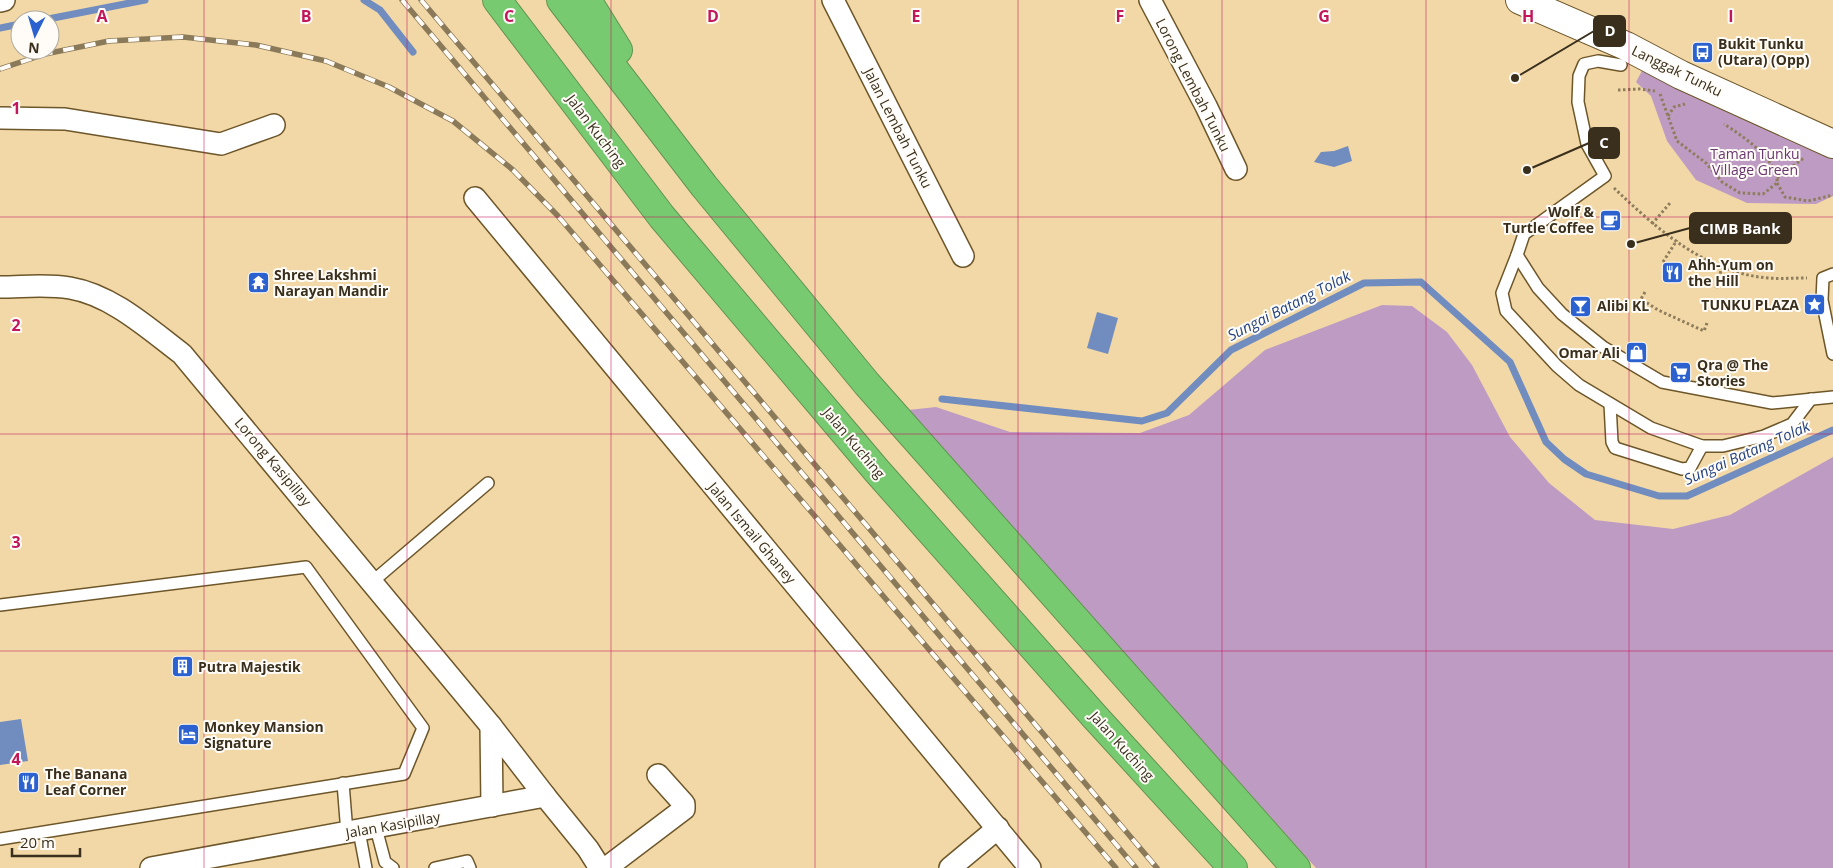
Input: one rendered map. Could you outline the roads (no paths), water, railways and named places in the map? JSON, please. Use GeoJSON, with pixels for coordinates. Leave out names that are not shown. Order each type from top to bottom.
{"type":"FeatureCollection","features":[{"type":"Feature","properties":{"kind":"highway","name":"Jalan Kuching"},"geometry":{"type":"LineString","coordinates":[[497,0],[662,217],[864,456],[1232,868]]}},
{"type":"Feature","properties":{"kind":"highway"},"geometry":{"type":"LineString","coordinates":[[560,0],[704,186],[867,384],[1296,868]]}},
{"type":"Feature","properties":{"kind":"highway"},"geometry":{"type":"LineString","coordinates":[[588,0],[704,186]]}},
{"type":"Feature","properties":{"kind":"street","name":"Jalan Lembah Tunku"},"geometry":{"type":"LineString","coordinates":[[833,0],[963,256]]}},
{"type":"Feature","properties":{"kind":"street","name":"Lorong Lembah Tunku"},"geometry":{"type":"LineString","coordinates":[[1150,0],[1206,106],[1236,170]]}},
{"type":"Feature","properties":{"kind":"street","name":"Langgak Tunku"},"geometry":{"type":"LineString","coordinates":[[1520,0],[1622,61],[1681,75],[1833,144]]}},
{"type":"Feature","properties":{"kind":"street"},"geometry":{"type":"LineString","coordinates":[[0,118],[65,119],[221,144],[274,125]]}},
{"type":"Feature","properties":{"kind":"street","name":"Jalan Ismail Ghaney"},"geometry":{"type":"LineString","coordinates":[[475,198],[1030,868]]}},
{"type":"Feature","properties":{"kind":"street","name":"Lorong Kasipillay"},"geometry":{"type":"LineString","coordinates":[[0,287],[70,288],[101,298],[131,316],[182,354],[491,726],[545,796]]}},
{"type":"Feature","properties":{"kind":"street"},"geometry":{"type":"LineString","coordinates":[[491,726],[492,806]]}},
{"type":"Feature","properties":{"kind":"street"},"geometry":{"type":"LineString","coordinates":[[606,868],[684,809],[684,804],[658,775]]}},
{"type":"Feature","properties":{"kind":"street"},"geometry":{"type":"LineString","coordinates":[[545,796],[588,849],[600,868]]}},
{"type":"Feature","properties":{"kind":"street","name":"Jalan Kasipillay"},"geometry":{"type":"LineString","coordinates":[[151,868],[207,863],[361,830],[545,796]]}},
{"type":"Feature","properties":{"kind":"street"},"geometry":{"type":"LineString","coordinates":[[950,868],[998,828]]}},
{"type":"Feature","properties":{"kind":"lane"},"geometry":{"type":"LineString","coordinates":[[1622,61],[1598,61],[1584,64],[1579,76],[1578,102],[1587,144],[1605,176],[1524,234],[1502,293],[1506,311],[1579,386],[1651,428],[1702,446],[1724,446],[1774,432],[1792,424],[1811,399]]}},
{"type":"Feature","properties":{"kind":"lane"},"geometry":{"type":"LineString","coordinates":[[1517,255],[1538,288],[1562,314],[1603,347],[1662,382],[1772,403],[1833,397]]}},
{"type":"Feature","properties":{"kind":"lane"},"geometry":{"type":"LineString","coordinates":[[1828,276],[1822,300],[1833,354]]}},
{"type":"Feature","properties":{"kind":"lane"},"geometry":{"type":"LineString","coordinates":[[1610,404],[1612,442],[1615,448],[1686,470],[1690,468],[1702,446]]}},
{"type":"Feature","properties":{"kind":"lane"},"geometry":{"type":"LineString","coordinates":[[372,582],[488,483]]}},
{"type":"Feature","properties":{"kind":"lane"},"geometry":{"type":"LineString","coordinates":[[0,605],[306,567],[423,728],[404,774],[0,839]]}},
{"type":"Feature","properties":{"kind":"lane"},"geometry":{"type":"LineString","coordinates":[[343,783],[361,830],[366,868]]}},
{"type":"Feature","properties":{"kind":"lane"},"geometry":{"type":"LineString","coordinates":[[361,830],[385,862],[393,868]]}},
{"type":"Feature","properties":{"kind":"lane"},"geometry":{"type":"LineString","coordinates":[[435,868],[467,861],[470,868]]}},
{"type":"Feature","properties":{"kind":"water"},"geometry":{"type":"Polygon","coordinates":[[[1348,146],[1352,161],[1334,167],[1314,162],[1321,152],[1334,151],[1348,146]]]}},
{"type":"Feature","properties":{"kind":"water"},"geometry":{"type":"Polygon","coordinates":[[[1097,312],[1118,318],[1108,354],[1087,348],[1097,312]]]}},
{"type":"Feature","properties":{"kind":"water"},"geometry":{"type":"Polygon","coordinates":[[[21,719],[28,761],[0,765],[0,722],[21,719]]]}},
{"type":"Feature","properties":{"kind":"waterway","name":"Sungai Batang Tolak"},"geometry":{"type":"LineString","coordinates":[[60,17],[145,0]]}},
{"type":"Feature","properties":{"kind":"waterway","name":"Sungai Batang Tolak"},"geometry":{"type":"LineString","coordinates":[[364,0],[380,10],[413,52]]}},
{"type":"Feature","properties":{"kind":"waterway","name":"Sungai Batang Tolak"},"geometry":{"type":"LineString","coordinates":[[0,28],[10,26]]}},
{"type":"Feature","properties":{"kind":"waterway","name":"Sungai Batang Tolak"},"geometry":{"type":"LineString","coordinates":[[942,399],[1142,421],[1167,413],[1231,350],[1364,283],[1421,282],[1510,362],[1546,442],[1564,459],[1586,474],[1659,496],[1687,496],[1833,430]]}},
{"type":"Feature","properties":{"kind":"railway"},"geometry":{"type":"LineString","coordinates":[[402,0],[1136,868]]}},
{"type":"Feature","properties":{"kind":"railway"},"geometry":{"type":"LineString","coordinates":[[421,0],[1157,868]]}},
{"type":"Feature","properties":{"kind":"railway"},"geometry":{"type":"LineString","coordinates":[[0,69],[45,54],[109,41],[183,37],[256,45],[326,61],[389,87],[453,121],[513,170],[558,216],[1116,868]]}},
{"type":"Feature","properties":{"kind":"place","name":"Bukit Tunku (Utara) (Opp)"},"geometry":{"type":"Point","coordinates":[1702,52]}},
{"type":"Feature","properties":{"kind":"place","name":"D"},"geometry":{"type":"Point","coordinates":[1515,78]}},
{"type":"Feature","properties":{"kind":"place","name":"C"},"geometry":{"type":"Point","coordinates":[1527,170]}},
{"type":"Feature","properties":{"kind":"place","name":"Wolf & Turtle Coffee"},"geometry":{"type":"Point","coordinates":[1610,220]}},
{"type":"Feature","properties":{"kind":"place","name":"CIMB Bank"},"geometry":{"type":"Point","coordinates":[1631,244]}},
{"type":"Feature","properties":{"kind":"place","name":"Ahh-Yum on the Hill"},"geometry":{"type":"Point","coordinates":[1672,273]}},
{"type":"Feature","properties":{"kind":"place","name":"Shree Lakshmi Narayan Mandir"},"geometry":{"type":"Point","coordinates":[258,283]}},
{"type":"Feature","properties":{"kind":"place","name":"TUNKU PLAZA"},"geometry":{"type":"Point","coordinates":[1815,305]}},
{"type":"Feature","properties":{"kind":"place","name":"Alibi KL"},"geometry":{"type":"Point","coordinates":[1581,306]}},
{"type":"Feature","properties":{"kind":"place","name":"Omar Ali"},"geometry":{"type":"Point","coordinates":[1636,353]}},
{"type":"Feature","properties":{"kind":"place","name":"Qra @ The Stories"},"geometry":{"type":"Point","coordinates":[1681,373]}},
{"type":"Feature","properties":{"kind":"place","name":"Putra Majestik"},"geometry":{"type":"Point","coordinates":[182,667]}},
{"type":"Feature","properties":{"kind":"place","name":"Monkey Mansion Signature"},"geometry":{"type":"Point","coordinates":[188,735]}},
{"type":"Feature","properties":{"kind":"place","name":"The Banana Leaf Corner"},"geometry":{"type":"Point","coordinates":[29,782]}},
{"type":"Feature","properties":{"kind":"park label","name":"Taman Tunku Village Green"},"geometry":{"type":"Point","coordinates":[1755,162]}}]}
